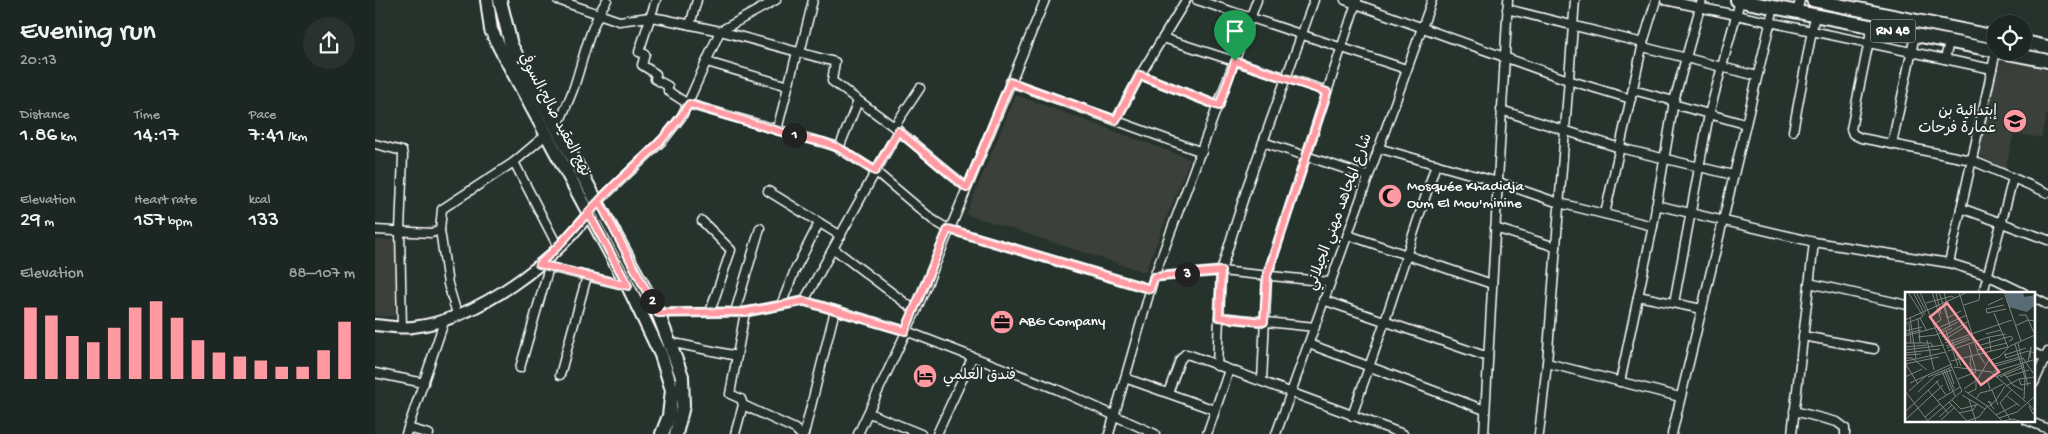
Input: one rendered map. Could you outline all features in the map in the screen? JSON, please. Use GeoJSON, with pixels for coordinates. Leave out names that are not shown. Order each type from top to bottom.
{"type":"FeatureCollection","features":[{"type":"Feature","properties":{"kind":"main road","name":"نهج العقيد صالح السوفي"},"geometry":{"type":"LineString","coordinates":[[487,0],[491,30],[552,132],[599,201],[658,313],[682,376],[683,406],[676,434]]}},
{"type":"Feature","properties":{"kind":"main road","name":"نهج العقيد صالح السوفي"},"geometry":{"type":"LineString","coordinates":[[500,0],[511,45],[589,214],[647,322],[670,377],[672,404],[661,434]]}},
{"type":"Feature","properties":{"kind":"main road","name":"RN 48"},"geometry":{"type":"LineString","coordinates":[[1739,0],[1774,7],[1799,6],[1815,15],[1987,49]]}},
{"type":"Feature","properties":{"kind":"main road","name":"RN 48"},"geometry":{"type":"LineString","coordinates":[[1813,0],[1987,35]]}},
{"type":"Feature","properties":{"kind":"main road"},"geometry":{"type":"LineString","coordinates":[[2032,44],[2048,47]]}},
{"type":"Feature","properties":{"kind":"main road","name":"RN 48"},"geometry":{"type":"LineString","coordinates":[[2032,58],[2048,61]]}},
{"type":"Feature","properties":{"kind":"street"},"geometry":{"type":"LineString","coordinates":[[558,0],[625,22],[650,17],[720,31],[835,62],[831,81],[896,129],[967,188]]}},
{"type":"Feature","properties":{"kind":"street"},"geometry":{"type":"LineString","coordinates":[[457,314],[448,284],[440,230],[442,209],[514,162],[552,132],[574,86],[582,54],[598,13],[607,0]]}},
{"type":"Feature","properties":{"kind":"street"},"geometry":{"type":"LineString","coordinates":[[656,0],[639,52],[645,54],[643,65],[656,74],[655,78],[668,86],[668,91],[689,104],[839,148],[875,171],[933,220],[948,229],[1150,289]]}},
{"type":"Feature","properties":{"kind":"street"},"geometry":{"type":"LineString","coordinates":[[690,25],[697,0]]}},
{"type":"Feature","properties":{"kind":"street"},"geometry":{"type":"LineString","coordinates":[[520,368],[544,266],[558,246],[599,201],[664,138],[689,104],[720,31],[776,0]]}},
{"type":"Feature","properties":{"kind":"street"},"geometry":{"type":"LineString","coordinates":[[777,130],[813,0]]}},
{"type":"Feature","properties":{"kind":"street"},"geometry":{"type":"LineString","coordinates":[[858,434],[916,310],[948,229],[967,188],[1045,0]]}},
{"type":"Feature","properties":{"kind":"street"},"geometry":{"type":"LineString","coordinates":[[1116,120],[1140,75],[1186,0]]}},
{"type":"Feature","properties":{"kind":"street"},"geometry":{"type":"LineString","coordinates":[[1197,0],[1406,68]]}},
{"type":"Feature","properties":{"kind":"street"},"geometry":{"type":"LineString","coordinates":[[1109,434],[1154,277],[1257,0]]}},
{"type":"Feature","properties":{"kind":"street"},"geometry":{"type":"LineString","coordinates":[[1217,366],[1221,271],[1263,142],[1313,0]]}},
{"type":"Feature","properties":{"kind":"street"},"geometry":{"type":"LineString","coordinates":[[1345,0],[1357,2],[1568,80],[1631,99]]}},
{"type":"Feature","properties":{"kind":"street","name":"شارع المجاهد مهني الجيلاني"},"geometry":{"type":"LineString","coordinates":[[1276,434],[1323,300],[1348,236],[1367,176],[1432,0]]}},
{"type":"Feature","properties":{"kind":"street"},"geometry":{"type":"LineString","coordinates":[[1484,434],[1508,0]]}},
{"type":"Feature","properties":{"kind":"street"},"geometry":{"type":"LineString","coordinates":[[1539,434],[1547,363],[1575,0]]}},
{"type":"Feature","properties":{"kind":"street"},"geometry":{"type":"LineString","coordinates":[[1605,214],[1643,45],[1656,0]]}},
{"type":"Feature","properties":{"kind":"street"},"geometry":{"type":"LineString","coordinates":[[1665,0],[1701,4],[1736,16],[1992,69]]}},
{"type":"Feature","properties":{"kind":"street"},"geometry":{"type":"LineString","coordinates":[[1674,302],[1709,114],[1723,68],[1739,0]]}},
{"type":"Feature","properties":{"kind":"street"},"geometry":{"type":"LineString","coordinates":[[1262,381],[1267,276],[1340,47],[1357,2]]}},
{"type":"Feature","properties":{"kind":"street"},"geometry":{"type":"LineString","coordinates":[[1620,382],[1653,226],[1674,103],[1701,4]]}},
{"type":"Feature","properties":{"kind":"street"},"geometry":{"type":"LineString","coordinates":[[1672,434],[1774,7]]}},
{"type":"Feature","properties":{"kind":"street"},"geometry":{"type":"LineString","coordinates":[[1507,9],[1573,25],[1757,76]]}},
{"type":"Feature","properties":{"kind":"street"},"geometry":{"type":"LineString","coordinates":[[1793,131],[1815,15]]}},
{"type":"Feature","properties":{"kind":"street"},"geometry":{"type":"LineString","coordinates":[[1872,26],[1851,132],[1861,138],[1971,160],[2048,194]]}},
{"type":"Feature","properties":{"kind":"street"},"geometry":{"type":"LineString","coordinates":[[1892,144],[1915,35]]}},
{"type":"Feature","properties":{"kind":"street"},"geometry":{"type":"LineString","coordinates":[[1163,38],[1327,92]]}},
{"type":"Feature","properties":{"kind":"street"},"geometry":{"type":"LineString","coordinates":[[1945,59],[1949,42]]}},
{"type":"Feature","properties":{"kind":"street"},"geometry":{"type":"LineString","coordinates":[[1949,263],[1994,60]]}},
{"type":"Feature","properties":{"kind":"street"},"geometry":{"type":"LineString","coordinates":[[707,62],[788,86]]}},
{"type":"Feature","properties":{"kind":"street"},"geometry":{"type":"LineString","coordinates":[[1140,75],[1219,106]]}},
{"type":"Feature","properties":{"kind":"street"},"geometry":{"type":"LineString","coordinates":[[1010,82],[1202,152]]}},
{"type":"Feature","properties":{"kind":"street"},"geometry":{"type":"LineString","coordinates":[[804,301],[920,88]]}},
{"type":"Feature","properties":{"kind":"street"},"geometry":{"type":"LineString","coordinates":[[1633,90],[1745,124]]}},
{"type":"Feature","properties":{"kind":"street"},"geometry":{"type":"LineString","coordinates":[[839,148],[858,101]]}},
{"type":"Feature","properties":{"kind":"street"},"geometry":{"type":"LineString","coordinates":[[1501,110],[1620,148],[1733,175]]}},
{"type":"Feature","properties":{"kind":"street"},"geometry":{"type":"LineString","coordinates":[[1263,142],[1367,176]]}},
{"type":"Feature","properties":{"kind":"street"},"geometry":{"type":"LineString","coordinates":[[375,144],[402,151],[402,328]]}},
{"type":"Feature","properties":{"kind":"street"},"geometry":{"type":"LineString","coordinates":[[1378,148],[1497,182],[1559,203],[1653,226]]}},
{"type":"Feature","properties":{"kind":"street"},"geometry":{"type":"LineString","coordinates":[[514,162],[558,246]]}},
{"type":"Feature","properties":{"kind":"street"},"geometry":{"type":"LineString","coordinates":[[1351,416],[1385,321],[1436,164]]}},
{"type":"Feature","properties":{"kind":"street"},"geometry":{"type":"LineString","coordinates":[[1983,292],[2013,178]]}},
{"type":"Feature","properties":{"kind":"street"},"geometry":{"type":"LineString","coordinates":[[768,192],[841,236]]}},
{"type":"Feature","properties":{"kind":"street"},"geometry":{"type":"LineString","coordinates":[[1657,205],[1814,242],[1949,263],[1987,275],[2021,292]]}},
{"type":"Feature","properties":{"kind":"street"},"geometry":{"type":"LineString","coordinates":[[1961,208],[2048,240]]}},
{"type":"Feature","properties":{"kind":"street"},"geometry":{"type":"LineString","coordinates":[[703,221],[731,250],[710,312]]}},
{"type":"Feature","properties":{"kind":"street"},"geometry":{"type":"LineString","coordinates":[[781,305],[819,223]]}},
{"type":"Feature","properties":{"kind":"street"},"geometry":{"type":"LineString","coordinates":[[735,312],[760,228]]}},
{"type":"Feature","properties":{"kind":"street"},"geometry":{"type":"LineString","coordinates":[[1495,228],[1556,247]]}},
{"type":"Feature","properties":{"kind":"street"},"geometry":{"type":"LineString","coordinates":[[375,230],[431,233],[440,230]]}},
{"type":"Feature","properties":{"kind":"street"},"geometry":{"type":"LineString","coordinates":[[1348,236],[1492,284]]}},
{"type":"Feature","properties":{"kind":"street"},"geometry":{"type":"LineString","coordinates":[[1792,434],[1814,242]]}},
{"type":"Feature","properties":{"kind":"street"},"geometry":{"type":"LineString","coordinates":[[834,249],[916,310]]}},
{"type":"Feature","properties":{"kind":"street"},"geometry":{"type":"LineString","coordinates":[[375,325],[402,328],[415,327],[445,319],[479,305],[544,266],[628,286]]}},
{"type":"Feature","properties":{"kind":"street"},"geometry":{"type":"LineString","coordinates":[[1154,277],[1221,271],[1330,282]]}},
{"type":"Feature","properties":{"kind":"street"},"geometry":{"type":"LineString","coordinates":[[560,375],[587,276]]}},
{"type":"Feature","properties":{"kind":"street"},"geometry":{"type":"LineString","coordinates":[[1809,282],[1905,305]]}},
{"type":"Feature","properties":{"kind":"street"},"geometry":{"type":"LineString","coordinates":[[1638,296],[1701,309]]}},
{"type":"Feature","properties":{"kind":"street"},"geometry":{"type":"LineString","coordinates":[[2035,298],[2048,305]]}},
{"type":"Feature","properties":{"kind":"street"},"geometry":{"type":"LineString","coordinates":[[1323,300],[1488,357]]}},
{"type":"Feature","properties":{"kind":"street"},"geometry":{"type":"LineString","coordinates":[[658,313],[745,312],[804,301],[905,331],[1056,389],[1155,434]]}},
{"type":"Feature","properties":{"kind":"street"},"geometry":{"type":"LineString","coordinates":[[804,434],[835,310]]}},
{"type":"Feature","properties":{"kind":"street"},"geometry":{"type":"LineString","coordinates":[[735,434],[743,405],[741,399],[730,394],[745,312]]}},
{"type":"Feature","properties":{"kind":"street"},"geometry":{"type":"LineString","coordinates":[[1219,317],[1315,327]]}},
{"type":"Feature","properties":{"kind":"street"},"geometry":{"type":"LineString","coordinates":[[429,434],[407,431],[445,319]]}},
{"type":"Feature","properties":{"kind":"street"},"geometry":{"type":"LineString","coordinates":[[1803,336],[1874,349]]}},
{"type":"Feature","properties":{"kind":"street"},"geometry":{"type":"LineString","coordinates":[[669,342],[737,356]]}},
{"type":"Feature","properties":{"kind":"street"},"geometry":{"type":"LineString","coordinates":[[1309,344],[1485,410]]}},
{"type":"Feature","properties":{"kind":"street"},"geometry":{"type":"LineString","coordinates":[[2035,353],[2047,357],[2035,381]]}},
{"type":"Feature","properties":{"kind":"street"},"geometry":{"type":"LineString","coordinates":[[1168,393],[1180,360],[1185,354],[1291,391],[1351,416],[1403,434]]}},
{"type":"Feature","properties":{"kind":"street"},"geometry":{"type":"LineString","coordinates":[[937,434],[972,358]]}},
{"type":"Feature","properties":{"kind":"street"},"geometry":{"type":"LineString","coordinates":[[1547,363],[1681,397]]}},
{"type":"Feature","properties":{"kind":"street"},"geometry":{"type":"LineString","coordinates":[[1207,434],[1229,370]]}},
{"type":"Feature","properties":{"kind":"street"},"geometry":{"type":"LineString","coordinates":[[375,373],[424,383]]}},
{"type":"Feature","properties":{"kind":"street"},"geometry":{"type":"LineString","coordinates":[[1125,378],[1215,410]]}},
{"type":"Feature","properties":{"kind":"street"},"geometry":{"type":"LineString","coordinates":[[743,405],[795,429],[800,434]]}},
{"type":"Feature","properties":{"kind":"street"},"geometry":{"type":"LineString","coordinates":[[1794,411],[1837,422],[1845,428],[1845,434]]}},
{"type":"Feature","properties":{"kind":"street"},"geometry":{"type":"LineString","coordinates":[[869,413],[921,434]]}},
{"type":"Feature","properties":{"kind":"street"},"geometry":{"type":"LineString","coordinates":[[2031,422],[2048,429]]}},
{"type":"Feature","properties":{"kind":"shaded area","name":"إبتدائية بن عمارة فرحات"},"geometry":{"type":"Polygon","coordinates":[[[2000,60],[2048,68],[2048,109],[2041,138],[2014,133],[2005,169],[1977,154],[2000,60]]]}},
{"type":"Feature","properties":{"kind":"shaded area"},"geometry":{"type":"Polygon","coordinates":[[[1016,95],[1190,159],[1145,272],[966,214],[1016,95]]]}},
{"type":"Feature","properties":{"kind":"shaded area"},"geometry":{"type":"Polygon","coordinates":[[[375,240],[397,240],[395,316],[375,316],[375,240]]]}},
{"type":"Feature","properties":{"kind":"place","name":"إبتدائية بن عمارة فرحات"},"geometry":{"type":"Point","coordinates":[2015,121]}},
{"type":"Feature","properties":{"kind":"place","name":"Mosquée Khadidja Oum El Mou'minine"},"geometry":{"type":"Point","coordinates":[1390,196]}},
{"type":"Feature","properties":{"kind":"place","name":"ABG Company"},"geometry":{"type":"Point","coordinates":[1002,322]}},
{"type":"Feature","properties":{"kind":"place","name":"فندق العلمي"},"geometry":{"type":"Point","coordinates":[925,376]}},
{"type":"Feature","properties":{"kind":"route"},"geometry":{"type":"LineString","coordinates":[[1235,61],[1219,106],[1140,75],[1116,120],[1010,82],[967,188],[950,172],[898,131],[875,171],[835,146],[689,104],[664,138],[599,201],[589,214],[539,264],[628,286],[589,214],[599,201],[658,313],[745,312],[804,301],[905,331],[916,310],[948,229],[1150,289],[1154,277],[1221,271],[1219,317],[1264,322],[1267,276],[1327,92],[1235,61]]}}]}
